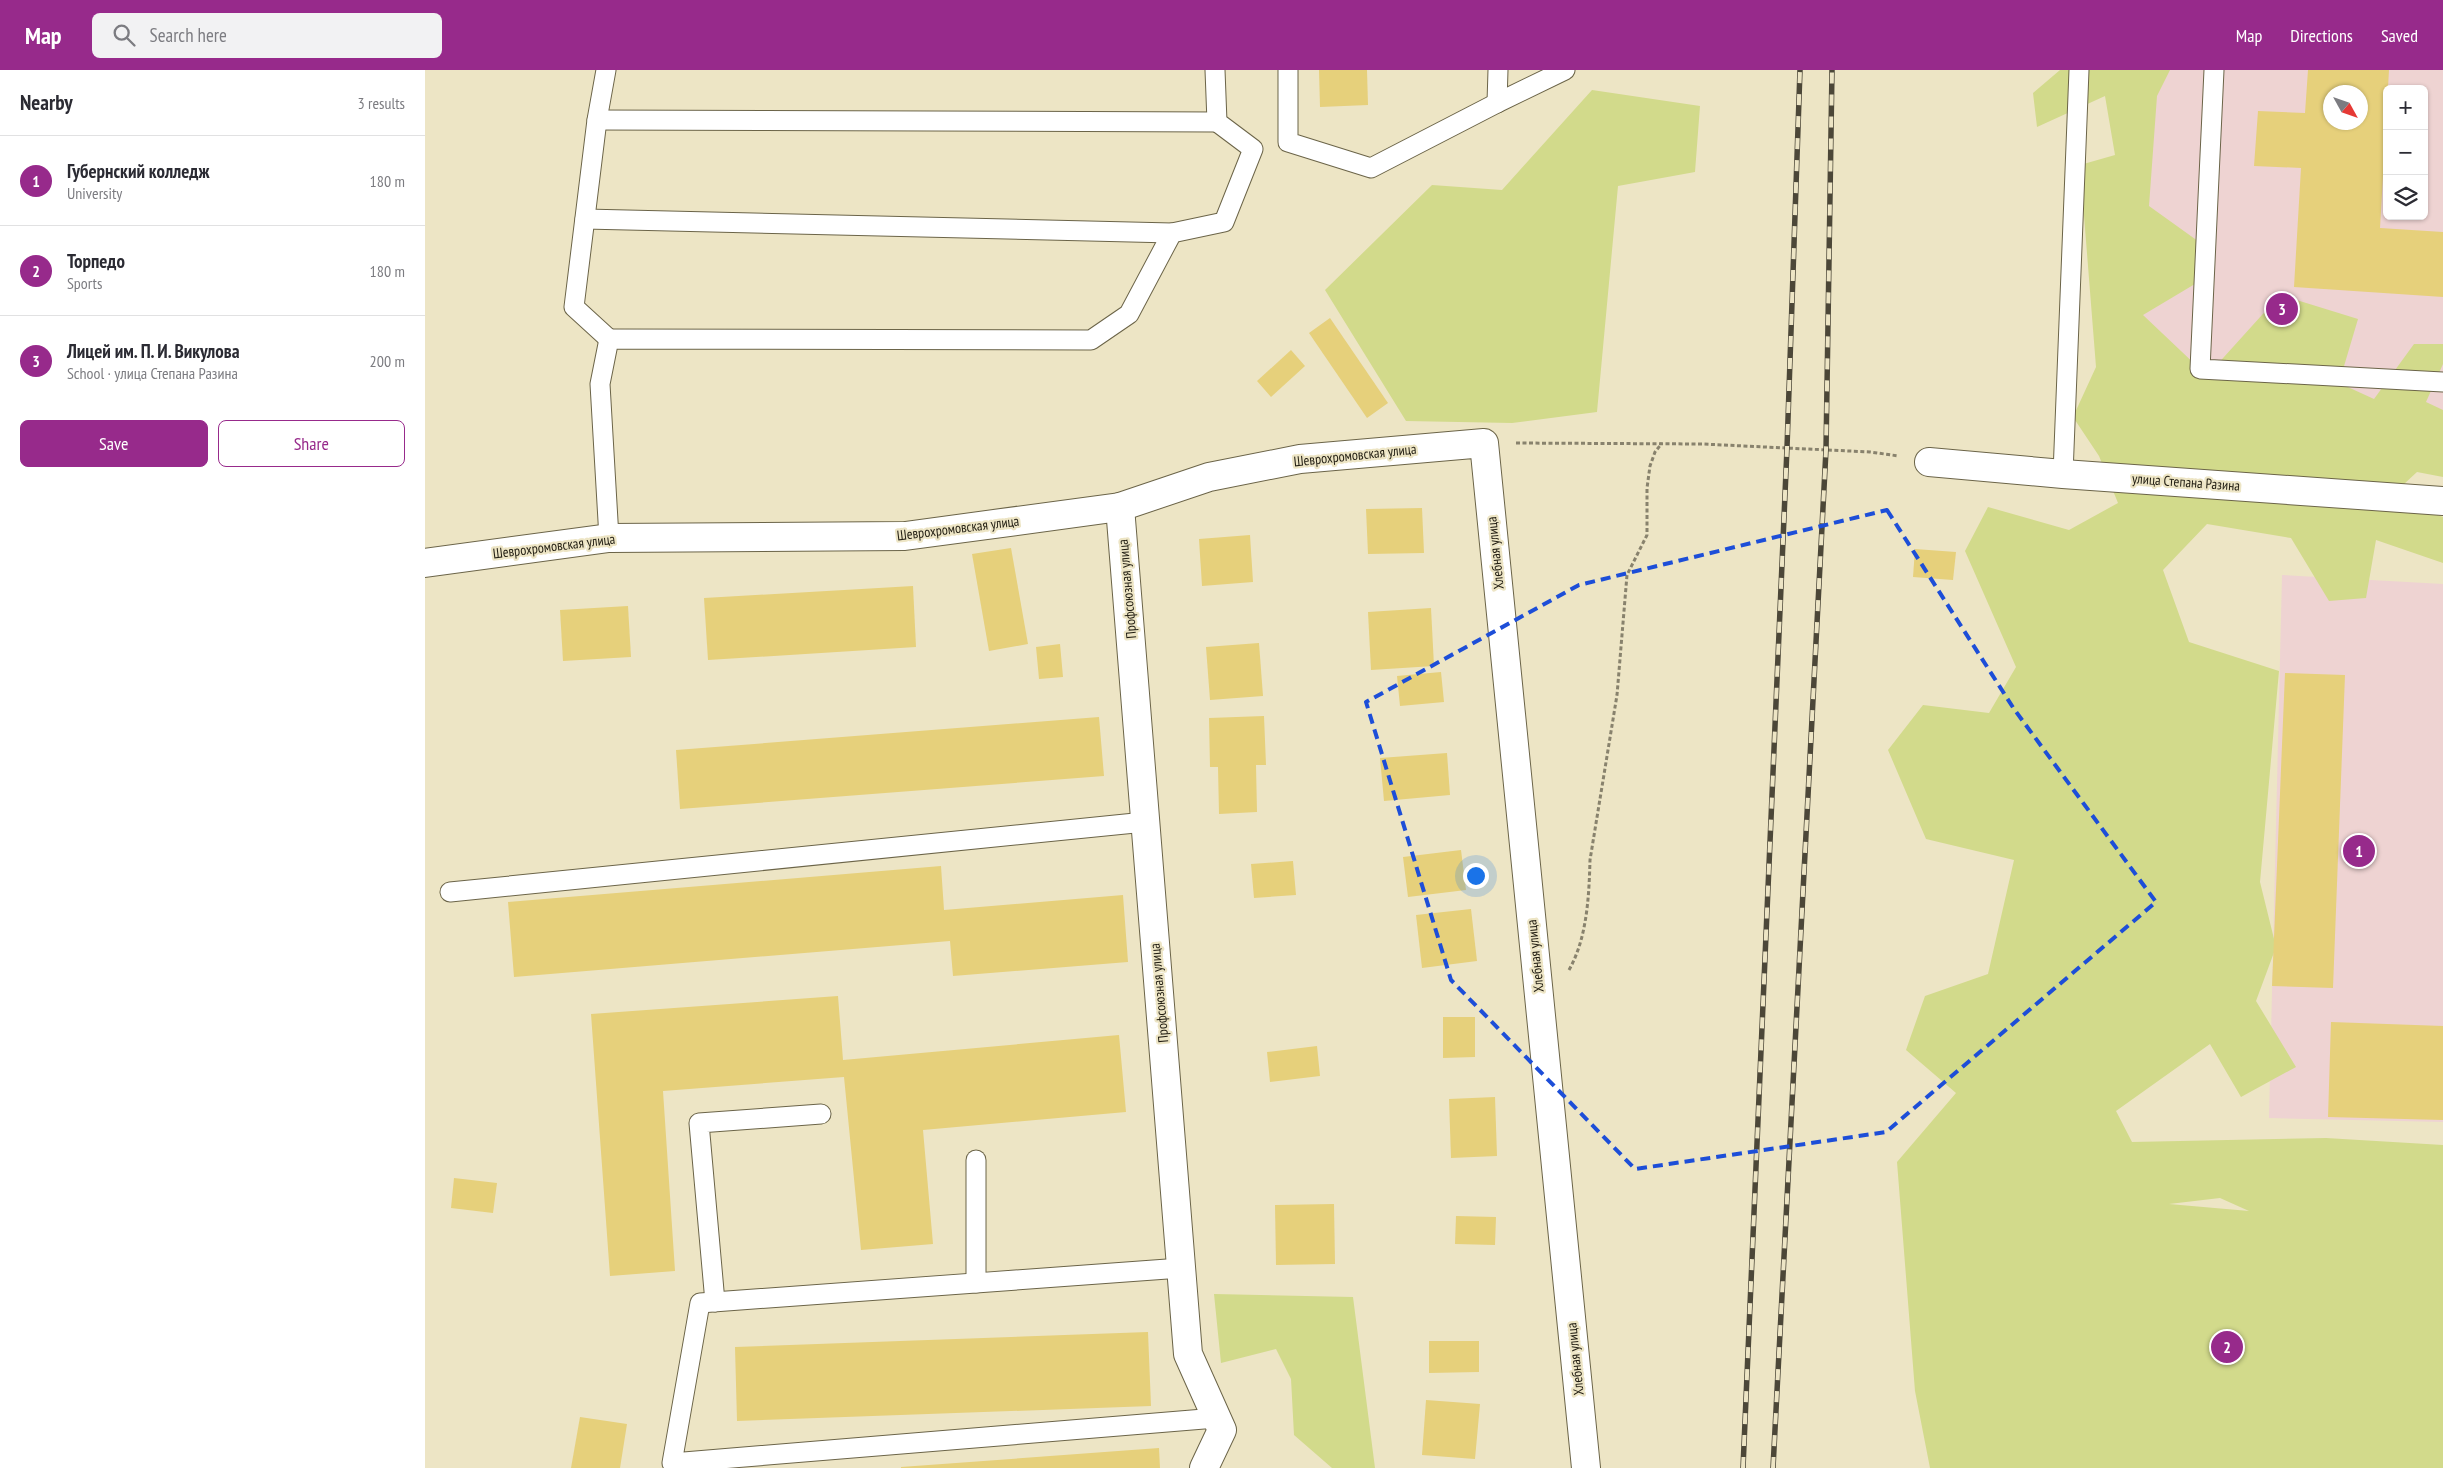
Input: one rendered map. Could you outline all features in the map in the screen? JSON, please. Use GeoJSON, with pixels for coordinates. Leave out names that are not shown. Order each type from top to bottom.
{"type":"FeatureCollection","features":[{"type":"Feature","properties":{"kind":"street","name":"Шеврохромовская улица"},"geometry":{"type":"LineString","coordinates":[[425,563],[609,538],[905,536],[1120,507],[1209,477],[1300,459],[1484,443]]}},
{"type":"Feature","properties":{"kind":"street","name":"Хлебная улица"},"geometry":{"type":"LineString","coordinates":[[1484,443],[1586,1468]]}},
{"type":"Feature","properties":{"kind":"street","name":"улица Степана Разина"},"geometry":{"type":"LineString","coordinates":[[1929,462],[2063,474],[2443,501]]}},
{"type":"Feature","properties":{"kind":"street","name":"Профсоюзная улица"},"geometry":{"type":"LineString","coordinates":[[1120,507],[1188,1354],[1222,1430],[1204,1468]]}},
{"type":"Feature","properties":{"kind":"lane"},"geometry":{"type":"LineString","coordinates":[[606,70],[597,120],[574,307],[609,339],[1091,340],[1129,314],[1172,233]]}},
{"type":"Feature","properties":{"kind":"lane"},"geometry":{"type":"LineString","coordinates":[[1215,70],[1217,122]]}},
{"type":"Feature","properties":{"kind":"lane"},"geometry":{"type":"LineString","coordinates":[[1289,70],[1288,142],[1371,168],[1565,70]]}},
{"type":"Feature","properties":{"kind":"lane"},"geometry":{"type":"LineString","coordinates":[[1497,103],[1498,70]]}},
{"type":"Feature","properties":{"kind":"lane"},"geometry":{"type":"LineString","coordinates":[[2063,474],[2079,70]]}},
{"type":"Feature","properties":{"kind":"lane"},"geometry":{"type":"LineString","coordinates":[[2214,70],[2200,369],[2443,382]]}},
{"type":"Feature","properties":{"kind":"lane"},"geometry":{"type":"LineString","coordinates":[[585,219],[1172,233],[1224,222],[1253,149],[1217,122],[597,120]]}},
{"type":"Feature","properties":{"kind":"lane"},"geometry":{"type":"LineString","coordinates":[[609,339],[600,384],[609,538]]}},
{"type":"Feature","properties":{"kind":"lane"},"geometry":{"type":"LineString","coordinates":[[450,892],[1145,822]]}},
{"type":"Feature","properties":{"kind":"lane"},"geometry":{"type":"LineString","coordinates":[[715,1302],[699,1123],[821,1114]]}},
{"type":"Feature","properties":{"kind":"lane"},"geometry":{"type":"LineString","coordinates":[[976,1160],[976,1283]]}},
{"type":"Feature","properties":{"kind":"lane"},"geometry":{"type":"LineString","coordinates":[[1181,1268],[700,1303],[671,1464],[1216,1418]]}},
{"type":"Feature","properties":{"kind":"path"},"geometry":{"type":"LineString","coordinates":[[1484,443],[1662,443],[1870,452],[1929,462]]}},
{"type":"Feature","properties":{"kind":"path"},"geometry":{"type":"LineString","coordinates":[[1540,1004],[1565,976],[1577,955],[1584,935],[1590,860],[1617,695],[1627,575],[1647,535],[1645,514],[1649,474],[1655,452],[1662,443]]}},
{"type":"Feature","properties":{"kind":"highlighted area"},"geometry":{"type":"Polygon","coordinates":[[[1887,510],[2014,709],[2156,902],[1886,1132],[1635,1169],[1451,980],[1366,702],[1579,585],[1887,510]]]}},
{"type":"Feature","properties":{"kind":"shaded area"},"geometry":{"type":"Polygon","coordinates":[[[2132,70],[2443,70],[2443,416],[2117,401],[2132,70]]]}},
{"type":"Feature","properties":{"kind":"shaded area"},"geometry":{"type":"Polygon","coordinates":[[[2282,575],[2443,584],[2443,1122],[2269,1118],[2282,575]]]}},
{"type":"Feature","properties":{"kind":"green space"},"geometry":{"type":"Polygon","coordinates":[[[2060,70],[2170,70],[2157,96],[2149,206],[2202,244],[2210,275],[2143,315],[2200,369],[2205,378],[2280,295],[2358,319],[2339,383],[2374,399],[2414,344],[2443,344],[2443,364],[2426,402],[2443,410],[2443,477],[2417,472],[2390,497],[2443,517],[2443,563],[2376,540],[2366,598],[2329,601],[2291,538],[2207,524],[2163,570],[2189,642],[2279,671],[2260,882],[2276,947],[2256,1001],[2296,1067],[2241,1097],[2210,1044],[2116,1111],[2132,1142],[2326,1138],[2443,1145],[2443,1468],[1930,1468],[1915,1391],[1897,1162],[1956,1093],[1906,1050],[1925,996],[1988,974],[2014,860],[1926,839],[1888,750],[1923,705],[1989,713],[2016,667],[1965,551],[1988,507],[2069,530],[2118,503],[2099,456],[2073,417],[2096,367],[2080,165],[2115,155],[2105,96],[2037,127],[2033,93],[2060,70]],[[2220,1198],[2169,1204],[2249,1211],[2220,1198]]]}},
{"type":"Feature","properties":{"kind":"green space"},"geometry":{"type":"Polygon","coordinates":[[[1592,90],[1700,106],[1695,172],[1618,186],[1597,412],[1512,423],[1406,421],[1325,290],[1432,185],[1502,190],[1592,90]]]}},
{"type":"Feature","properties":{"kind":"green space"},"geometry":{"type":"Polygon","coordinates":[[[1214,1294],[1353,1297],[1375,1468],[1332,1468],[1294,1435],[1291,1379],[1276,1349],[1221,1363],[1214,1294]]]}},
{"type":"Feature","properties":{"kind":"building"},"geometry":{"type":"Polygon","coordinates":[[[1319,70],[1367,70],[1368,105],[1320,107],[1319,70]]]}},
{"type":"Feature","properties":{"kind":"building"},"geometry":{"type":"Polygon","coordinates":[[[2308,70],[2389,70],[2388,85],[2383,85],[2383,175],[2380,228],[2443,232],[2443,297],[2294,287],[2301,168],[2254,166],[2258,111],[2305,113],[2308,70]]]}},
{"type":"Feature","properties":{"kind":"building"},"geometry":{"type":"Polygon","coordinates":[[[1330,318],[1388,403],[1367,418],[1309,333],[1330,318]]]}},
{"type":"Feature","properties":{"kind":"building"},"geometry":{"type":"Polygon","coordinates":[[[1291,350],[1305,366],[1271,397],[1257,381],[1291,350]]]}},
{"type":"Feature","properties":{"kind":"building"},"geometry":{"type":"Polygon","coordinates":[[[1422,508],[1424,553],[1368,554],[1366,509],[1422,508]]]}},
{"type":"Feature","properties":{"kind":"building"},"geometry":{"type":"Polygon","coordinates":[[[1250,535],[1253,582],[1202,586],[1199,539],[1250,535]]]}},
{"type":"Feature","properties":{"kind":"building"},"geometry":{"type":"Polygon","coordinates":[[[1011,548],[1028,644],[989,651],[972,554],[1011,548]]]}},
{"type":"Feature","properties":{"kind":"building"},"geometry":{"type":"Polygon","coordinates":[[[1915,549],[1956,552],[1953,580],[1913,577],[1915,549]]]}},
{"type":"Feature","properties":{"kind":"building"},"geometry":{"type":"Polygon","coordinates":[[[913,586],[916,647],[708,660],[704,598],[913,586]]]}},
{"type":"Feature","properties":{"kind":"building"},"geometry":{"type":"Polygon","coordinates":[[[628,606],[631,657],[563,661],[560,610],[628,606]]]}},
{"type":"Feature","properties":{"kind":"building"},"geometry":{"type":"Polygon","coordinates":[[[1431,608],[1434,666],[1371,670],[1368,612],[1431,608]]]}},
{"type":"Feature","properties":{"kind":"building"},"geometry":{"type":"Polygon","coordinates":[[[1259,643],[1263,696],[1210,700],[1206,647],[1259,643]]]}},
{"type":"Feature","properties":{"kind":"building"},"geometry":{"type":"Polygon","coordinates":[[[1060,644],[1063,677],[1039,679],[1036,647],[1060,644]]]}},
{"type":"Feature","properties":{"kind":"building"},"geometry":{"type":"Polygon","coordinates":[[[1441,672],[1444,702],[1400,706],[1397,676],[1441,672]]]}},
{"type":"Feature","properties":{"kind":"building"},"geometry":{"type":"Polygon","coordinates":[[[2285,673],[2345,675],[2333,988],[2272,986],[2285,673]]]}},
{"type":"Feature","properties":{"kind":"building"},"geometry":{"type":"Polygon","coordinates":[[[1264,716],[1266,765],[1256,765],[1257,812],[1219,814],[1218,767],[1210,767],[1209,718],[1264,716]]]}},
{"type":"Feature","properties":{"kind":"building"},"geometry":{"type":"Polygon","coordinates":[[[1099,717],[1104,776],[680,809],[676,750],[1099,717]]]}},
{"type":"Feature","properties":{"kind":"building"},"geometry":{"type":"Polygon","coordinates":[[[1447,753],[1450,795],[1384,801],[1380,758],[1447,753]]]}},
{"type":"Feature","properties":{"kind":"building"},"geometry":{"type":"Polygon","coordinates":[[[1461,850],[1466,890],[1408,897],[1403,857],[1461,850]]]}},
{"type":"Feature","properties":{"kind":"building"},"geometry":{"type":"Polygon","coordinates":[[[1293,861],[1296,895],[1254,898],[1251,864],[1293,861]]]}},
{"type":"Feature","properties":{"kind":"building"},"geometry":{"type":"Polygon","coordinates":[[[941,866],[944,910],[1123,895],[1128,962],[953,976],[950,941],[514,977],[508,902],[941,866]]]}},
{"type":"Feature","properties":{"kind":"building"},"geometry":{"type":"Polygon","coordinates":[[[1471,909],[1477,961],[1422,968],[1416,915],[1471,909]]]}},
{"type":"Feature","properties":{"kind":"building"},"geometry":{"type":"Polygon","coordinates":[[[838,996],[843,1060],[1119,1035],[1126,1112],[923,1130],[933,1244],[861,1250],[844,1077],[663,1091],[675,1271],[610,1276],[591,1014],[838,996]]]}},
{"type":"Feature","properties":{"kind":"building"},"geometry":{"type":"Polygon","coordinates":[[[1443,1017],[1475,1017],[1475,1057],[1443,1058],[1443,1017]]]}},
{"type":"Feature","properties":{"kind":"building"},"geometry":{"type":"Polygon","coordinates":[[[2331,1022],[2443,1026],[2443,1120],[2328,1117],[2331,1022]]]}},
{"type":"Feature","properties":{"kind":"building"},"geometry":{"type":"Polygon","coordinates":[[[1317,1046],[1320,1076],[1270,1082],[1267,1052],[1317,1046]]]}},
{"type":"Feature","properties":{"kind":"building"},"geometry":{"type":"Polygon","coordinates":[[[1495,1097],[1497,1156],[1451,1158],[1449,1099],[1495,1097]]]}},
{"type":"Feature","properties":{"kind":"building"},"geometry":{"type":"Polygon","coordinates":[[[454,1178],[497,1183],[493,1213],[451,1208],[454,1178]]]}},
{"type":"Feature","properties":{"kind":"building"},"geometry":{"type":"Polygon","coordinates":[[[1334,1204],[1335,1264],[1276,1265],[1275,1205],[1334,1204]]]}},
{"type":"Feature","properties":{"kind":"building"},"geometry":{"type":"Polygon","coordinates":[[[1456,1216],[1496,1217],[1495,1245],[1455,1244],[1456,1216]]]}},
{"type":"Feature","properties":{"kind":"building"},"geometry":{"type":"Polygon","coordinates":[[[1148,1332],[1151,1406],[737,1421],[735,1347],[1148,1332]]]}},
{"type":"Feature","properties":{"kind":"building"},"geometry":{"type":"Polygon","coordinates":[[[1429,1341],[1479,1341],[1479,1372],[1429,1373],[1429,1341]]]}},
{"type":"Feature","properties":{"kind":"building"},"geometry":{"type":"Polygon","coordinates":[[[1426,1400],[1480,1404],[1475,1459],[1422,1455],[1426,1400]]]}},
{"type":"Feature","properties":{"kind":"building"},"geometry":{"type":"Polygon","coordinates":[[[580,1417],[627,1424],[620,1468],[571,1468],[580,1417]]]}},
{"type":"Feature","properties":{"kind":"building"},"geometry":{"type":"Polygon","coordinates":[[[1159,1448],[1160,1468],[901,1468],[901,1467],[1159,1448]]]}},
{"type":"Feature","properties":{"kind":"railway"},"geometry":{"type":"LineString","coordinates":[[1743,1468],[1787,448],[1800,70]]}},
{"type":"Feature","properties":{"kind":"railway"},"geometry":{"type":"LineString","coordinates":[[1773,1468],[1826,450],[1832,70]]}},
{"type":"Feature","properties":{"kind":"place","name":"Лицей им. П. И. Викулова"},"geometry":{"type":"Point","coordinates":[2282,309]}},
{"type":"Feature","properties":{"kind":"place","name":"Губернский колледж"},"geometry":{"type":"Point","coordinates":[2359,851]}},
{"type":"Feature","properties":{"kind":"place","name":"Торпедо"},"geometry":{"type":"Point","coordinates":[2227,1347]}}]}
